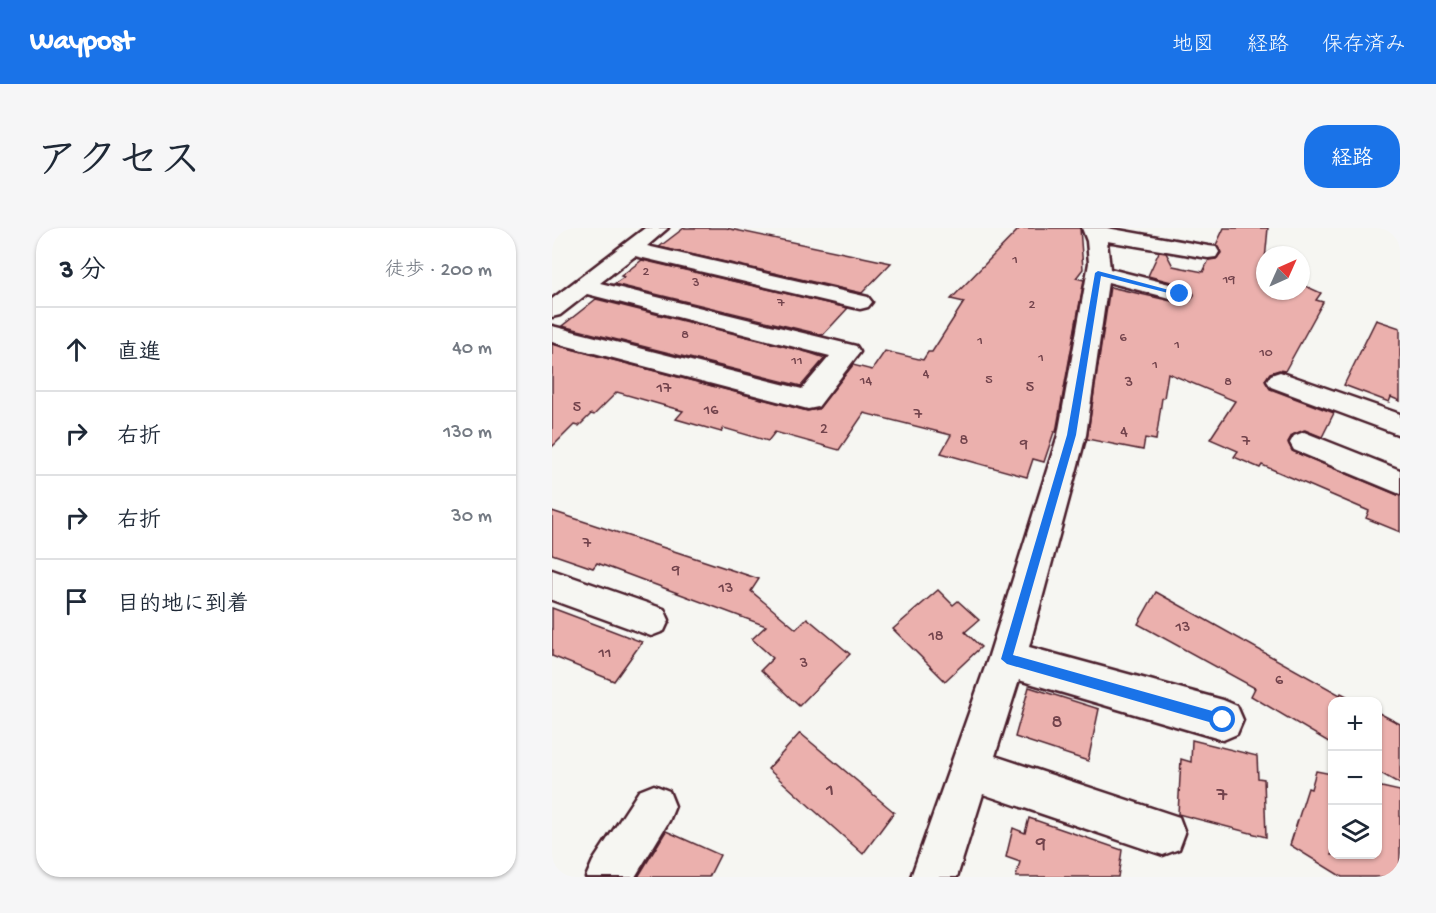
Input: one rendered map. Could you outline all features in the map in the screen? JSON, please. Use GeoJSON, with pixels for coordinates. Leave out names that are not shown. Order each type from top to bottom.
{"type":"FeatureCollection","features":[{"type":"Feature","properties":{"kind":"street"},"geometry":{"type":"LineString","coordinates":[[552,309],[658,228]]}},
{"type":"Feature","properties":{"kind":"street"},"geometry":{"type":"LineString","coordinates":[[934,877],[1007,659],[1072,435],[1098,273],[1098,252],[1093,230],[1208,252]]}},
{"type":"Feature","properties":{"kind":"street"},"geometry":{"type":"LineString","coordinates":[[631,249],[860,302]]}},
{"type":"Feature","properties":{"kind":"street"},"geometry":{"type":"LineString","coordinates":[[1098,273],[1180,294]]}},
{"type":"Feature","properties":{"kind":"street"},"geometry":{"type":"LineString","coordinates":[[552,334],[808,400],[847,352],[583,286]]}},
{"type":"Feature","properties":{"kind":"street"},"geometry":{"type":"LineString","coordinates":[[1280,381],[1400,425]]}},
{"type":"Feature","properties":{"kind":"street"},"geometry":{"type":"LineString","coordinates":[[1304,443],[1400,483]]}},
{"type":"Feature","properties":{"kind":"street"},"geometry":{"type":"LineString","coordinates":[[552,585],[651,620]]}},
{"type":"Feature","properties":{"kind":"street"},"geometry":{"type":"LineString","coordinates":[[1007,659],[1223,720]]}},
{"type":"Feature","properties":{"kind":"street"},"geometry":{"type":"LineString","coordinates":[[970,769],[1163,833]]}},
{"type":"Feature","properties":{"kind":"street"},"geometry":{"type":"LineString","coordinates":[[609,877],[654,806]]}},
{"type":"Feature","properties":{"kind":"building"},"geometry":{"type":"Polygon","coordinates":[[[684,228],[726,228],[891,263],[862,293],[659,247],[684,228]]]}},
{"type":"Feature","properties":{"kind":"building"},"geometry":{"type":"Polygon","coordinates":[[[1020,228],[1080,228],[1083,269],[1076,278],[1084,280],[1056,432],[1054,432],[1044,462],[1033,459],[1027,477],[941,453],[951,435],[864,413],[839,450],[775,432],[768,441],[724,428],[721,432],[676,419],[683,411],[617,392],[594,415],[591,414],[579,426],[574,425],[552,447],[552,344],[807,411],[818,409],[853,365],[872,370],[885,351],[923,360],[928,352],[932,352],[964,302],[951,299],[1020,228]]]}},
{"type":"Feature","properties":{"kind":"building"},"geometry":{"type":"Polygon","coordinates":[[[1224,228],[1268,228],[1266,246],[1256,246],[1256,300],[1310,300],[1310,288],[1321,293],[1316,300],[1323,302],[1285,371],[1270,373],[1265,380],[1270,389],[1334,413],[1322,437],[1305,430],[1292,435],[1288,442],[1292,451],[1400,496],[1400,532],[1366,518],[1369,511],[1262,465],[1260,468],[1234,457],[1238,451],[1210,439],[1235,401],[1168,373],[1156,440],[1145,438],[1143,450],[1087,439],[1110,287],[1180,303],[1190,301],[1194,295],[1190,287],[1148,276],[1159,252],[1166,253],[1173,266],[1203,272],[1209,260],[1216,259],[1221,253],[1216,245],[1224,228]]]}},
{"type":"Feature","properties":{"kind":"building"},"geometry":{"type":"Polygon","coordinates":[[[642,260],[848,308],[823,335],[614,284],[642,260]]]}},
{"type":"Feature","properties":{"kind":"building"},"geometry":{"type":"Polygon","coordinates":[[[596,299],[825,358],[801,386],[562,326],[596,299]]]}},
{"type":"Feature","properties":{"kind":"building"},"geometry":{"type":"Polygon","coordinates":[[[1376,320],[1400,328],[1400,401],[1391,397],[1389,402],[1344,385],[1376,320]]]}},
{"type":"Feature","properties":{"kind":"building"},"geometry":{"type":"Polygon","coordinates":[[[552,511],[759,579],[751,591],[796,629],[807,618],[850,654],[799,706],[761,670],[773,658],[752,639],[766,626],[597,563],[593,568],[552,554],[552,511]]]}},
{"type":"Feature","properties":{"kind":"building"},"geometry":{"type":"Polygon","coordinates":[[[938,590],[953,605],[958,601],[979,620],[965,632],[981,647],[945,681],[893,629],[938,590]]]}},
{"type":"Feature","properties":{"kind":"building"},"geometry":{"type":"Polygon","coordinates":[[[1156,592],[1340,695],[1341,693],[1349,697],[1328,697],[1328,742],[1251,696],[1255,688],[1138,624],[1156,592]]]}},
{"type":"Feature","properties":{"kind":"building"},"geometry":{"type":"Polygon","coordinates":[[[552,608],[642,642],[614,681],[552,656],[552,608]]]}},
{"type":"Feature","properties":{"kind":"building"},"geometry":{"type":"Polygon","coordinates":[[[1029,687],[1099,709],[1088,761],[1015,737],[1029,687]]]}},
{"type":"Feature","properties":{"kind":"building"},"geometry":{"type":"Polygon","coordinates":[[[1382,715],[1400,724],[1400,784],[1382,774],[1382,715]]]}},
{"type":"Feature","properties":{"kind":"building"},"geometry":{"type":"Polygon","coordinates":[[[800,733],[894,812],[863,854],[768,769],[800,733]]]}},
{"type":"Feature","properties":{"kind":"building"},"geometry":{"type":"Polygon","coordinates":[[[1192,740],[1257,756],[1258,778],[1264,779],[1266,837],[1178,814],[1181,759],[1191,762],[1192,740]]]}},
{"type":"Feature","properties":{"kind":"building"},"geometry":{"type":"Polygon","coordinates":[[[1316,771],[1328,773],[1328,859],[1382,859],[1382,787],[1400,791],[1400,877],[1342,877],[1290,845],[1308,788],[1311,789],[1316,771]]]}},
{"type":"Feature","properties":{"kind":"building"},"geometry":{"type":"Polygon","coordinates":[[[1029,818],[1122,850],[1118,877],[1016,877],[1020,862],[1006,857],[1013,828],[1025,833],[1029,818]]]}},
{"type":"Feature","properties":{"kind":"building"},"geometry":{"type":"Polygon","coordinates":[[[666,831],[720,855],[709,877],[638,877],[666,831]]]}},
{"type":"Feature","properties":{"kind":"route"},"geometry":{"type":"LineString","coordinates":[[1180,294],[1098,273],[1072,435],[1007,659],[1223,720]]}}]}
